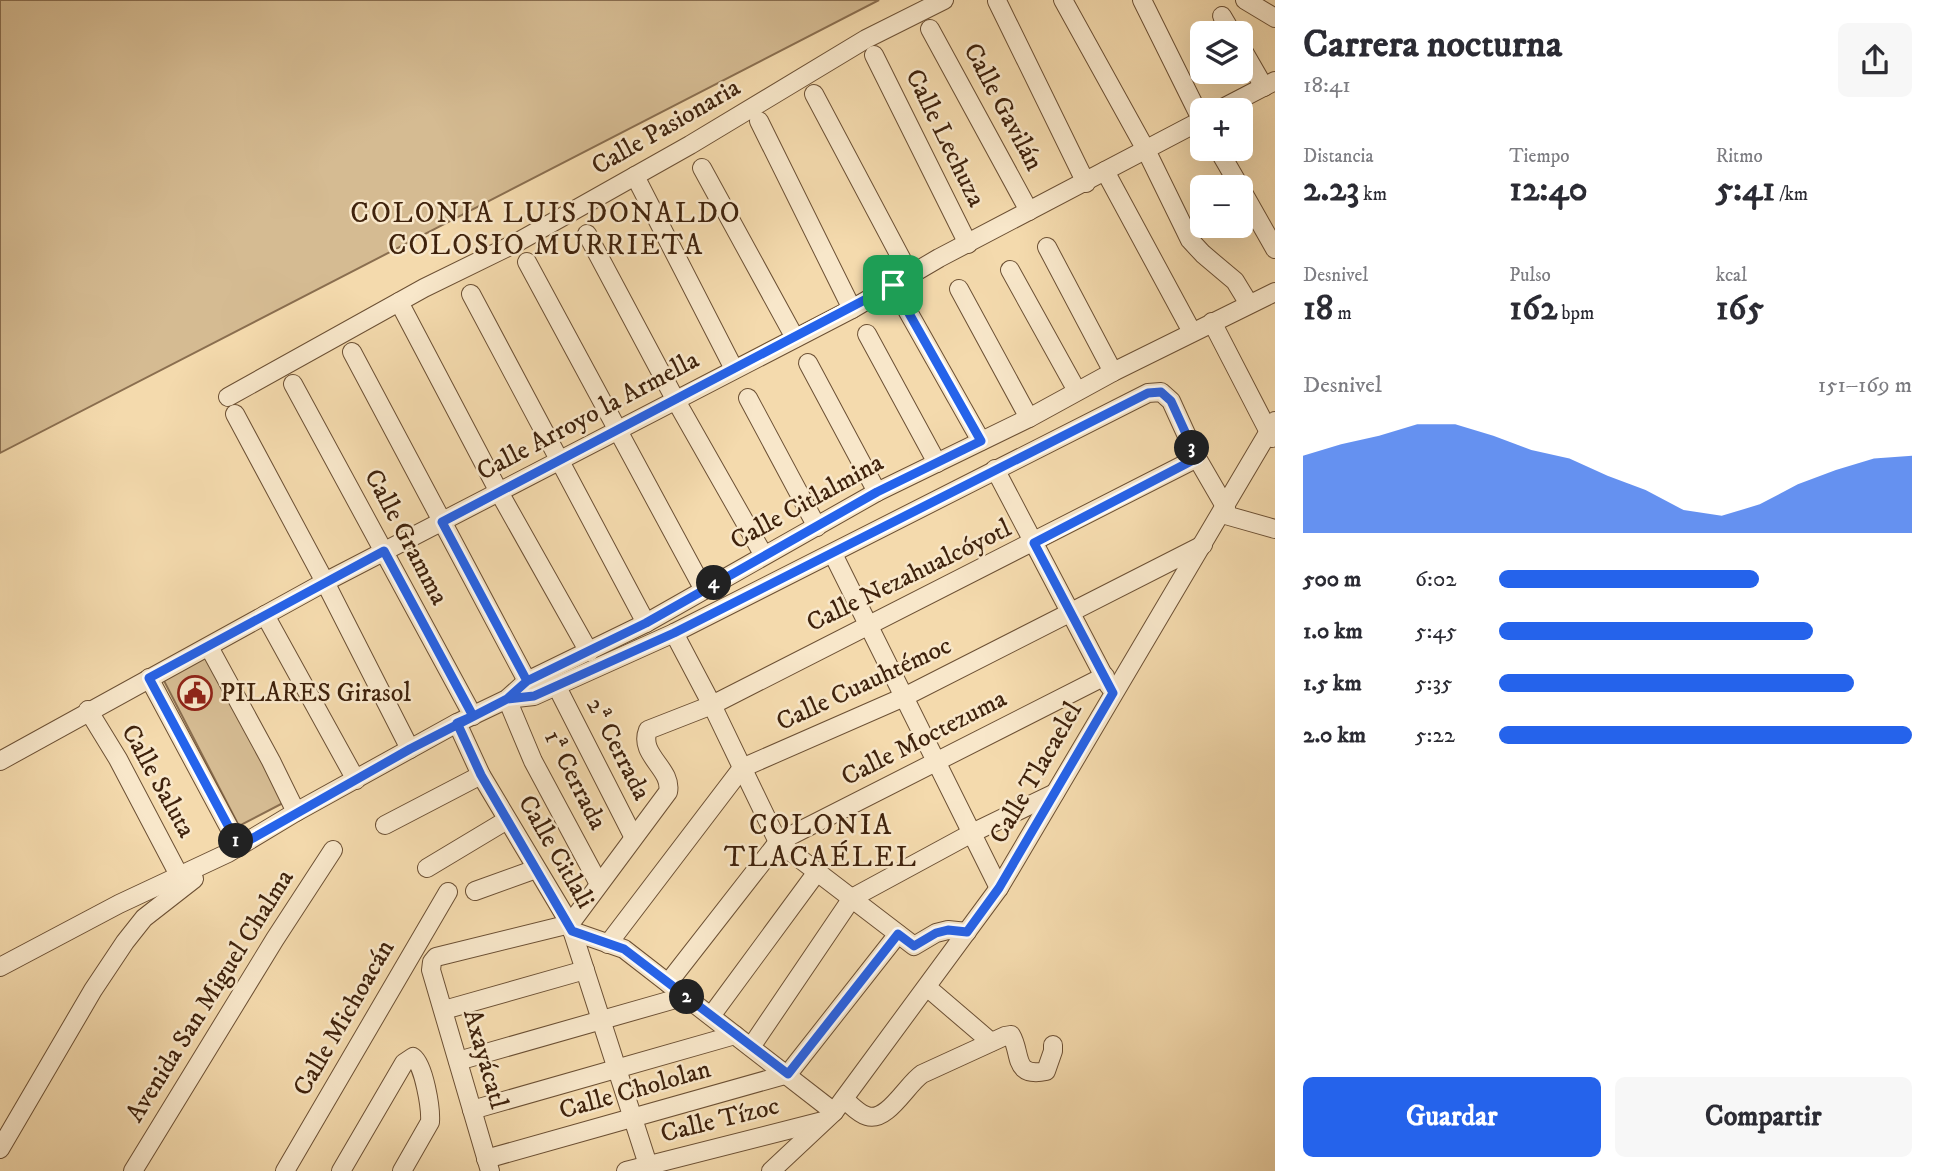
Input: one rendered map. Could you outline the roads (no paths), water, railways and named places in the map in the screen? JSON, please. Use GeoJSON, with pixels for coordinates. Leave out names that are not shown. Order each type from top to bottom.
{"type":"FeatureCollection","features":[{"type":"Feature","properties":{"kind":"street","name":"Calle Pasionaria"},"geometry":{"type":"LineString","coordinates":[[228,397],[399,302],[516,243],[866,39],[944,0]]}},
{"type":"Feature","properties":{"kind":"street"},"geometry":{"type":"LineString","coordinates":[[1063,0],[1146,150],[1190,240],[1235,281],[1249,304]]}},
{"type":"Feature","properties":{"kind":"street"},"geometry":{"type":"LineString","coordinates":[[1142,0],[1191,98]]}},
{"type":"Feature","properties":{"kind":"street"},"geometry":{"type":"LineString","coordinates":[[1245,0],[1275,18]]}},
{"type":"Feature","properties":{"kind":"street"},"geometry":{"type":"LineString","coordinates":[[997,1],[1086,183]]}},
{"type":"Feature","properties":{"kind":"street"},"geometry":{"type":"LineString","coordinates":[[1222,16],[1225,21]]}},
{"type":"Feature","properties":{"kind":"street","name":"Calle Gavilán"},"geometry":{"type":"LineString","coordinates":[[930,29],[1029,211]]}},
{"type":"Feature","properties":{"kind":"street","name":"Calle Lechuza"},"geometry":{"type":"LineString","coordinates":[[874,55],[968,244]]}},
{"type":"Feature","properties":{"kind":"street"},"geometry":{"type":"LineString","coordinates":[[1243,98],[1270,84],[1253,62]]}},
{"type":"Feature","properties":{"kind":"street"},"geometry":{"type":"LineString","coordinates":[[814,94],[910,275]]}},
{"type":"Feature","properties":{"kind":"street"},"geometry":{"type":"LineString","coordinates":[[760,121],[852,309]]}},
{"type":"Feature","properties":{"kind":"street","name":"Calle Arroyo la Armella"},"geometry":{"type":"LineString","coordinates":[[0,761],[88,710],[325,582],[852,309],[910,275],[1190,126]]}},
{"type":"Feature","properties":{"kind":"street"},"geometry":{"type":"LineString","coordinates":[[702,168],[795,338]]}},
{"type":"Feature","properties":{"kind":"street"},"geometry":{"type":"LineString","coordinates":[[1105,171],[1192,332]]}},
{"type":"Feature","properties":{"kind":"street"},"geometry":{"type":"LineString","coordinates":[[635,176],[734,369]]}},
{"type":"Feature","properties":{"kind":"street"},"geometry":{"type":"LineString","coordinates":[[1253,211],[1275,249]]}},
{"type":"Feature","properties":{"kind":"street"},"geometry":{"type":"LineString","coordinates":[[587,234],[675,399],[763,555]]}},
{"type":"Feature","properties":{"kind":"street"},"geometry":{"type":"LineString","coordinates":[[1047,247],[1113,372]]}},
{"type":"Feature","properties":{"kind":"street"},"geometry":{"type":"LineString","coordinates":[[527,262],[704,590]]}},
{"type":"Feature","properties":{"kind":"street"},"geometry":{"type":"LineString","coordinates":[[1010,270],[1077,391]]}},
{"type":"Feature","properties":{"kind":"street"},"geometry":{"type":"LineString","coordinates":[[893,285],[981,441]]}},
{"type":"Feature","properties":{"kind":"street"},"geometry":{"type":"LineString","coordinates":[[959,289],[1030,418]]}},
{"type":"Feature","properties":{"kind":"street"},"geometry":{"type":"LineString","coordinates":[[471,294],[646,623]]}},
{"type":"Feature","properties":{"kind":"street","name":"Calle Citlalmina"},"geometry":{"type":"LineString","coordinates":[[0,967],[119,904],[233,850],[410,749],[507,699],[527,681],[646,623],[877,492],[1030,418],[1212,322],[1274,295]]}},
{"type":"Feature","properties":{"kind":"street"},"geometry":{"type":"LineString","coordinates":[[399,302],[499,492],[589,652]]}},
{"type":"Feature","properties":{"kind":"street"},"geometry":{"type":"LineString","coordinates":[[1212,322],[1273,433]]}},
{"type":"Feature","properties":{"kind":"street"},"geometry":{"type":"LineString","coordinates":[[867,334],[937,463]]}},
{"type":"Feature","properties":{"kind":"street"},"geometry":{"type":"LineString","coordinates":[[352,352],[527,681]]}},
{"type":"Feature","properties":{"kind":"street"},"geometry":{"type":"LineString","coordinates":[[808,363],[877,492]]}},
{"type":"Feature","properties":{"kind":"street","name":"Calle Gramma"},"geometry":{"type":"LineString","coordinates":[[293,384],[384,551],[465,720]]}},
{"type":"Feature","properties":{"kind":"street"},"geometry":{"type":"LineString","coordinates":[[507,699],[534,696],[674,633],[1148,393],[1161,392],[1171,401],[1224,511],[1275,529]]}},
{"type":"Feature","properties":{"kind":"street"},"geometry":{"type":"LineString","coordinates":[[748,398],[817,527]]}},
{"type":"Feature","properties":{"kind":"street"},"geometry":{"type":"LineString","coordinates":[[235,414],[410,749]]}},
{"type":"Feature","properties":{"kind":"street","name":"Calle Tlacaelel"},"geometry":{"type":"LineString","coordinates":[[771,1171],[835,1111],[999,888],[1113,693],[1273,433]]}},
{"type":"Feature","properties":{"kind":"street","name":"Calle Nezahualcóyotl"},"geometry":{"type":"LineString","coordinates":[[633,836],[668,792],[669,786],[646,745],[648,730],[712,705],[1197,458]]}},
{"type":"Feature","properties":{"kind":"street"},"geometry":{"type":"LineString","coordinates":[[995,469],[1113,693]]}},
{"type":"Feature","properties":{"kind":"street","name":"Calle Cuauhtémoc"},"geometry":{"type":"LineString","coordinates":[[608,944],[741,768],[904,697],[1203,545]]}},
{"type":"Feature","properties":{"kind":"street"},"geometry":{"type":"LineString","coordinates":[[833,554],[999,888]]}},
{"type":"Feature","properties":{"kind":"street"},"geometry":{"type":"LineString","coordinates":[[265,615],[356,780]]}},
{"type":"Feature","properties":{"kind":"street"},"geometry":{"type":"LineString","coordinates":[[674,633],[778,842],[914,946],[936,933],[948,930],[967,932]]}},
{"type":"Feature","properties":{"kind":"street"},"geometry":{"type":"LineString","coordinates":[[209,647],[296,812]]}},
{"type":"Feature","properties":{"kind":"street","name":"Calle Moctezuma"},"geometry":{"type":"LineString","coordinates":[[668,983],[778,842],[1105,676]]}},
{"type":"Feature","properties":{"kind":"street"},"geometry":{"type":"LineString","coordinates":[[0,1149],[93,990],[125,942],[144,918],[233,850],[149,678]]}},
{"type":"Feature","properties":{"kind":"street","name":"2ª Cerrada"},"geometry":{"type":"LineString","coordinates":[[556,685],[633,836]]}},
{"type":"Feature","properties":{"kind":"street","name":"1ª Cerrada"},"geometry":{"type":"LineString","coordinates":[[507,699],[533,761],[599,884]]}},
{"type":"Feature","properties":{"kind":"street","name":"Calle Saluta"},"geometry":{"type":"LineString","coordinates":[[88,710],[118,760],[180,877]]}},
{"type":"Feature","properties":{"kind":"street","name":"Calle Citlali"},"geometry":{"type":"LineString","coordinates":[[465,720],[481,775],[571,928],[649,1168]]}},
{"type":"Feature","properties":{"kind":"street"},"geometry":{"type":"LineString","coordinates":[[385,825],[481,775]]}},
{"type":"Feature","properties":{"kind":"street"},"geometry":{"type":"LineString","coordinates":[[751,1047],[852,898],[972,833],[1055,793]]}},
{"type":"Feature","properties":{"kind":"street"},"geometry":{"type":"LineString","coordinates":[[427,868],[507,820]]}},
{"type":"Feature","properties":{"kind":"street"},"geometry":{"type":"LineString","coordinates":[[633,836],[571,928],[624,949],[835,1111],[877,1116],[886,1112],[913,1079],[1011,1035],[1018,1062],[1025,1070],[1046,1071],[1054,1051],[1053,1045]]}},
{"type":"Feature","properties":{"kind":"street","name":"Avenida San Miguel Chalma"},"geometry":{"type":"LineString","coordinates":[[133,1171],[275,939],[333,850]]}},
{"type":"Feature","properties":{"kind":"street"},"geometry":{"type":"LineString","coordinates":[[475,891],[536,869]]}},
{"type":"Feature","properties":{"kind":"street"},"geometry":{"type":"LineString","coordinates":[[711,1016],[817,872]]}},
{"type":"Feature","properties":{"kind":"street","name":"Calle Michoacán"},"geometry":{"type":"LineString","coordinates":[[285,1171],[448,892]]}},
{"type":"Feature","properties":{"kind":"street","name":"Axayácatl"},"geometry":{"type":"LineString","coordinates":[[488,1165],[432,962],[436,957],[571,928]]}},
{"type":"Feature","properties":{"kind":"street"},"geometry":{"type":"LineString","coordinates":[[788,1074],[898,934]]}},
{"type":"Feature","properties":{"kind":"street"},"geometry":{"type":"LineString","coordinates":[[444,1010],[585,970]]}},
{"type":"Feature","properties":{"kind":"street"},"geometry":{"type":"LineString","coordinates":[[928,988],[991,1042]]}},
{"type":"Feature","properties":{"kind":"street"},"geometry":{"type":"LineString","coordinates":[[458,1061],[686,996]]}},
{"type":"Feature","properties":{"kind":"street"},"geometry":{"type":"LineString","coordinates":[[472,1110],[736,1035]]}},
{"type":"Feature","properties":{"kind":"street"},"geometry":{"type":"LineString","coordinates":[[341,1171],[404,1063],[413,1057],[419,1065],[431,1112],[430,1122],[402,1171]]}},
{"type":"Feature","properties":{"kind":"street","name":"Calle Chololan"},"geometry":{"type":"LineString","coordinates":[[488,1165],[632,1118],[788,1074]]}},
{"type":"Feature","properties":{"kind":"street","name":"Calle Tízoc"},"geometry":{"type":"LineString","coordinates":[[626,1171],[649,1168],[835,1111]]}},
{"type":"Feature","properties":{"kind":"place","name":"PILARES Girasol"},"geometry":{"type":"Point","coordinates":[195,693]}},
{"type":"Feature","properties":{"kind":"district","name":"COLONIA LUIS DONALDO COLOSIO MURRIETA"},"geometry":{"type":"Point","coordinates":[546,229]}},
{"type":"Feature","properties":{"kind":"district","name":"COLONIA TLACAÉLEL"},"geometry":{"type":"Point","coordinates":[821,841]}}]}
